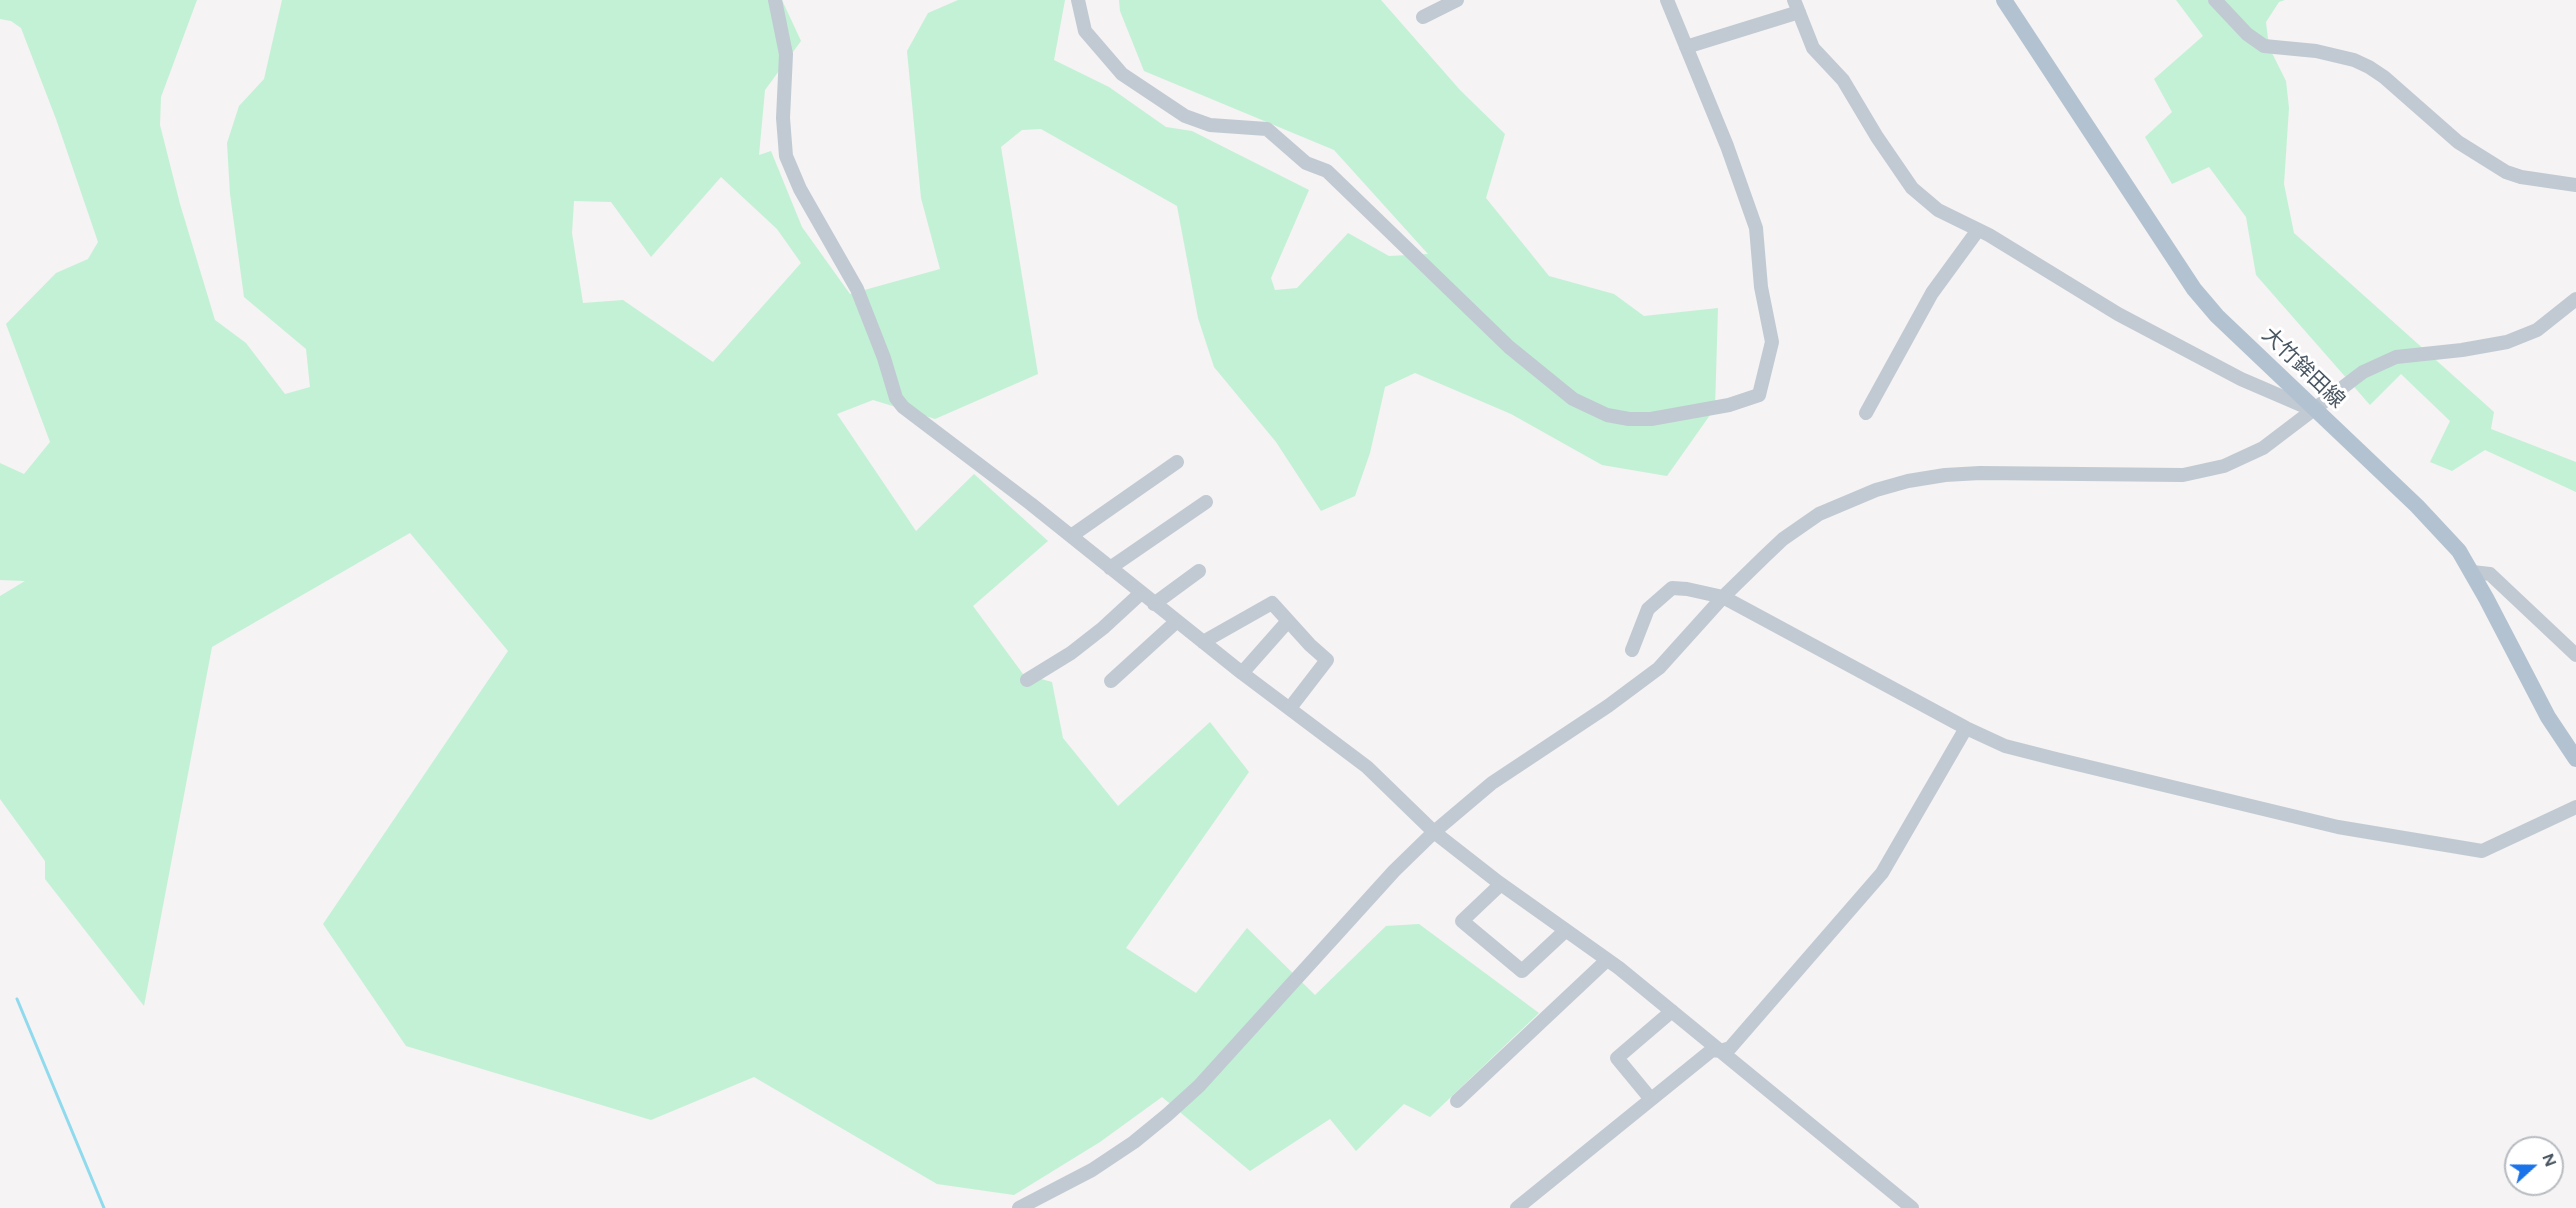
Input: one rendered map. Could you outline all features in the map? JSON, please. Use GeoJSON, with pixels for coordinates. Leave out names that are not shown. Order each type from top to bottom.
{"type":"FeatureCollection","features":[{"type":"Feature","properties":{"kind":"main road","name":"大竹鉾田線"},"geometry":{"type":"LineString","coordinates":[[2004,0],[2194,289],[2217,316],[2432,522],[2459,551],[2548,717],[2576,759]]}},
{"type":"Feature","properties":{"kind":"street"},"geometry":{"type":"LineString","coordinates":[[775,0],[786,54],[783,118],[786,156],[800,189],[856,289],[884,358],[896,398],[914,417],[1071,536],[1242,673],[1367,767],[1434,832],[1672,1011],[1911,1208]]}},
{"type":"Feature","properties":{"kind":"street"},"geometry":{"type":"LineString","coordinates":[[1078,0],[1085,31],[1122,74],[1185,116],[1210,124],[1268,129],[1306,162],[1328,171],[1509,347],[1573,399],[1607,415],[1629,419],[1651,419],[1728,405],[1759,395],[1772,342],[1761,287],[1756,228],[1727,146],[1667,0]]}},
{"type":"Feature","properties":{"kind":"street"},"geometry":{"type":"LineString","coordinates":[[1423,17],[1457,0]]}},
{"type":"Feature","properties":{"kind":"street"},"geometry":{"type":"LineString","coordinates":[[2215,0],[2247,34],[2264,46],[2316,51],[2354,60],[2369,67],[2384,77],[2458,142],[2506,172],[2522,177],[2576,185]]}},
{"type":"Feature","properties":{"kind":"street"},"geometry":{"type":"LineString","coordinates":[[1686,47],[1796,6],[1813,48],[1843,80],[1877,137],[1912,188],[1938,210],[1978,230],[2118,314],[2241,380],[2313,410]]}},
{"type":"Feature","properties":{"kind":"street"},"geometry":{"type":"LineString","coordinates":[[1866,413],[1932,293],[1978,230]]}},
{"type":"Feature","properties":{"kind":"street"},"geometry":{"type":"LineString","coordinates":[[1019,1208],[1092,1170],[1134,1142],[1191,1093],[1394,871],[1434,832],[1492,783],[1608,706],[1659,668],[1723,597],[1783,539],[1800,526],[1843,502],[1908,481],[1980,473],[2158,476],[2204,472],[2243,459],[2264,448],[2363,372],[2396,357],[2462,350],[2507,342],[2537,330],[2576,299]]}},
{"type":"Feature","properties":{"kind":"street"},"geometry":{"type":"LineString","coordinates":[[1071,536],[1177,462]]}},
{"type":"Feature","properties":{"kind":"street"},"geometry":{"type":"LineString","coordinates":[[1110,568],[1206,502]]}},
{"type":"Feature","properties":{"kind":"street"},"geometry":{"type":"LineString","coordinates":[[1154,604],[1199,571]]}},
{"type":"Feature","properties":{"kind":"street"},"geometry":{"type":"LineString","coordinates":[[2472,573],[2490,574],[2576,655]]}},
{"type":"Feature","properties":{"kind":"street"},"geometry":{"type":"LineString","coordinates":[[1632,650],[1648,609],[1671,588],[1687,589],[1723,597],[1966,728],[2005,746],[2338,827],[2482,851],[2576,807]]}},
{"type":"Feature","properties":{"kind":"street"},"geometry":{"type":"LineString","coordinates":[[1027,680],[1071,653],[1103,628],[1141,593]]}},
{"type":"Feature","properties":{"kind":"street"},"geometry":{"type":"LineString","coordinates":[[1203,642],[1272,603],[1327,660],[1290,708]]}},
{"type":"Feature","properties":{"kind":"street"},"geometry":{"type":"LineString","coordinates":[[1112,681],[1177,621]]}},
{"type":"Feature","properties":{"kind":"street"},"geometry":{"type":"LineString","coordinates":[[1242,673],[1288,621]]}},
{"type":"Feature","properties":{"kind":"street"},"geometry":{"type":"LineString","coordinates":[[1517,1208],[1712,1050],[1721,1051],[1730,1048],[1882,873],[1966,728]]}},
{"type":"Feature","properties":{"kind":"street"},"geometry":{"type":"LineString","coordinates":[[1501,884],[1462,921],[1522,971],[1565,931]]}},
{"type":"Feature","properties":{"kind":"street"},"geometry":{"type":"LineString","coordinates":[[1457,1101],[1607,960]]}},
{"type":"Feature","properties":{"kind":"street"},"geometry":{"type":"LineString","coordinates":[[1650,1098],[1617,1058],[1672,1011]]}},
{"type":"Feature","properties":{"kind":"green space"},"geometry":{"type":"Polygon","coordinates":[[[0,0],[197,0],[161,97],[160,125],[180,204],[215,320],[246,343],[285,394],[310,387],[306,349],[244,297],[230,194],[227,143],[239,106],[264,79],[282,0],[782,0],[801,41],[765,90],[759,155],[771,151],[802,227],[850,294],[940,269],[921,198],[907,51],[928,13],[958,0],[1065,0],[1054,60],[1109,87],[1166,127],[1192,131],[1309,190],[1271,278],[1275,290],[1297,288],[1348,233],[1389,256],[1428,254],[1334,150],[1144,71],[1120,11],[1119,0],[1381,0],[1460,90],[1505,134],[1486,198],[1549,276],[1614,294],[1644,316],[1718,308],[1715,408],[1667,476],[1602,465],[1511,414],[1415,373],[1385,387],[1370,453],[1355,496],[1321,511],[1276,442],[1214,367],[1198,318],[1177,206],[1041,129],[1022,130],[1001,147],[1038,374],[935,419],[873,400],[837,414],[916,531],[974,474],[1048,541],[973,606],[1023,674],[1052,682],[1063,738],[1118,806],[1210,722],[1249,772],[1126,948],[1196,993],[1247,928],[1315,995],[1386,926],[1419,924],[1539,1013],[1430,1117],[1404,1104],[1356,1151],[1330,1119],[1250,1171],[1162,1097],[1100,1142],[1014,1195],[937,1184],[754,1077],[651,1120],[406,1046],[323,924],[508,651],[410,533],[212,647],[144,1006],[45,879],[45,861],[0,799],[0,596],[25,581],[0,580],[0,463],[24,474],[50,442],[6,324],[56,273],[88,259],[98,242],[56,119],[21,28],[11,21],[0,19],[0,0]],[[721,177],[651,257],[611,202],[574,201],[572,233],[583,303],[623,300],[713,362],[801,263],[777,229],[721,177]]]}},
{"type":"Feature","properties":{"kind":"green space"},"geometry":{"type":"Polygon","coordinates":[[[2176,0],[2285,0],[2279,2],[2266,22],[2269,47],[2286,81],[2289,108],[2284,184],[2294,233],[2494,412],[2491,429],[2576,462],[2576,492],[2485,450],[2452,471],[2430,462],[2450,421],[2401,374],[2370,405],[2256,275],[2246,217],[2209,167],[2172,184],[2145,137],[2172,112],[2154,79],[2203,36],[2176,0]]]}},
{"type":"Feature","properties":{"kind":"waterway"},"geometry":{"type":"LineString","coordinates":[[17,999],[104,1208]]}}]}
